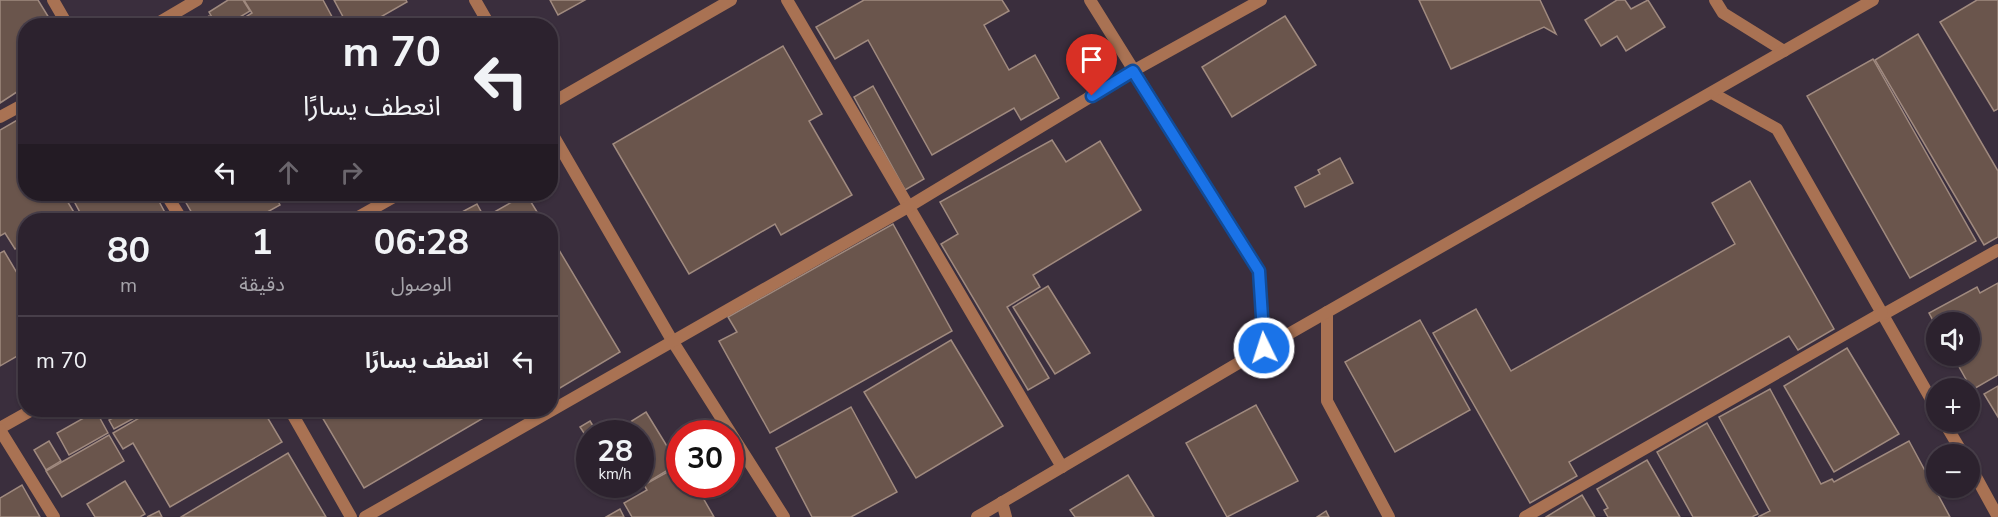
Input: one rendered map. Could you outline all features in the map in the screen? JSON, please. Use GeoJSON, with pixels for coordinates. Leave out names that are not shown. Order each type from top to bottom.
{"type":"FeatureCollection","features":[{"type":"Feature","properties":{"kind":"street"},"geometry":{"type":"LineString","coordinates":[[53,0],[63,18]]}},
{"type":"Feature","properties":{"kind":"street"},"geometry":{"type":"LineString","coordinates":[[166,18],[196,0]]}},
{"type":"Feature","properties":{"kind":"street"},"geometry":{"type":"LineString","coordinates":[[476,0],[486,18]]}},
{"type":"Feature","properties":{"kind":"street"},"geometry":{"type":"LineString","coordinates":[[558,99],[731,0]]}},
{"type":"Feature","properties":{"kind":"street"},"geometry":{"type":"LineString","coordinates":[[787,0],[1062,467]]}},
{"type":"Feature","properties":{"kind":"street"},"geometry":{"type":"LineString","coordinates":[[1090,0],[1259,271],[1264,348]]}},
{"type":"Feature","properties":{"kind":"street"},"geometry":{"type":"LineString","coordinates":[[558,407],[908,207],[1133,71],[1261,0]]}},
{"type":"Feature","properties":{"kind":"street"},"geometry":{"type":"LineString","coordinates":[[1715,0],[1723,13],[1784,51]]}},
{"type":"Feature","properties":{"kind":"street"},"geometry":{"type":"LineString","coordinates":[[977,517],[1264,348],[1873,0]]}},
{"type":"Feature","properties":{"kind":"street"},"geometry":{"type":"LineString","coordinates":[[1712,93],[1777,129],[1926,390]]}},
{"type":"Feature","properties":{"kind":"street"},"geometry":{"type":"LineString","coordinates":[[0,117],[18,107]]}},
{"type":"Feature","properties":{"kind":"street"},"geometry":{"type":"LineString","coordinates":[[558,144],[673,342],[784,517]]}},
{"type":"Feature","properties":{"kind":"street"},"geometry":{"type":"LineString","coordinates":[[365,213],[387,201]]}},
{"type":"Feature","properties":{"kind":"street"},"geometry":{"type":"LineString","coordinates":[[1525,517],[1998,250]]}},
{"type":"Feature","properties":{"kind":"street"},"geometry":{"type":"LineString","coordinates":[[1327,312],[1327,401],[1389,517]]}},
{"type":"Feature","properties":{"kind":"street"},"geometry":{"type":"LineString","coordinates":[[20,417],[0,429],[54,517]]}},
{"type":"Feature","properties":{"kind":"street"},"geometry":{"type":"LineString","coordinates":[[294,417],[351,517]]}},
{"type":"Feature","properties":{"kind":"street"},"geometry":{"type":"LineString","coordinates":[[365,517],[541,417]]}},
{"type":"Feature","properties":{"kind":"street"},"geometry":{"type":"LineString","coordinates":[[1980,484],[1998,516]]}},
{"type":"Feature","properties":{"kind":"street"},"geometry":{"type":"LineString","coordinates":[[1002,502],[1006,517]]}},
{"type":"Feature","properties":{"kind":"building"},"geometry":{"type":"Polygon","coordinates":[[[0,0],[38,0],[49,18],[18,18],[18,91],[0,103],[0,0]]]}},
{"type":"Feature","properties":{"kind":"building"},"geometry":{"type":"Polygon","coordinates":[[[228,0],[243,0],[250,11],[238,18],[212,18],[209,12],[228,0]]]}},
{"type":"Feature","properties":{"kind":"building"},"geometry":{"type":"Polygon","coordinates":[[[244,0],[323,0],[333,18],[244,18],[252,13],[244,0]]]}},
{"type":"Feature","properties":{"kind":"building"},"geometry":{"type":"Polygon","coordinates":[[[334,0],[406,0],[407,2],[379,18],[344,18],[334,0]]]}},
{"type":"Feature","properties":{"kind":"building"},"geometry":{"type":"Polygon","coordinates":[[[550,0],[585,0],[558,15],[550,0]]]}},
{"type":"Feature","properties":{"kind":"building"},"geometry":{"type":"Polygon","coordinates":[[[864,0],[1002,0],[1009,11],[984,25],[1009,70],[1035,55],[1059,98],[1021,120],[1014,108],[932,155],[868,40],[835,59],[816,27],[864,0]]]}},
{"type":"Feature","properties":{"kind":"building"},"geometry":{"type":"Polygon","coordinates":[[[1419,0],[1540,0],[1556,34],[1544,27],[1451,69],[1419,0]]]}},
{"type":"Feature","properties":{"kind":"building"},"geometry":{"type":"Polygon","coordinates":[[[1617,0],[1625,0],[1631,9],[1648,0],[1665,27],[1626,51],[1617,36],[1601,46],[1585,20],[1617,0]]]}},
{"type":"Feature","properties":{"kind":"building"},"geometry":{"type":"Polygon","coordinates":[[[1977,0],[1998,0],[1998,109],[1994,111],[1940,22],[1977,0]]]}},
{"type":"Feature","properties":{"kind":"building"},"geometry":{"type":"Polygon","coordinates":[[[1285,16],[1316,65],[1232,117],[1202,67],[1285,16]]]}},
{"type":"Feature","properties":{"kind":"building"},"geometry":{"type":"Polygon","coordinates":[[[1918,34],[1998,171],[1998,237],[1984,245],[1875,60],[1918,34]]]}},
{"type":"Feature","properties":{"kind":"building"},"geometry":{"type":"Polygon","coordinates":[[[783,46],[822,114],[809,121],[852,195],[781,235],[775,224],[689,274],[613,144],[783,46]]]}},
{"type":"Feature","properties":{"kind":"building"},"geometry":{"type":"Polygon","coordinates":[[[1873,59],[1976,241],[1910,278],[1807,96],[1873,59]]]}},
{"type":"Feature","properties":{"kind":"building"},"geometry":{"type":"Polygon","coordinates":[[[873,86],[924,179],[905,190],[854,97],[873,86]]]}},
{"type":"Feature","properties":{"kind":"building"},"geometry":{"type":"Polygon","coordinates":[[[18,120],[18,201],[67,201],[74,213],[18,213],[18,247],[15,249],[5,233],[0,236],[0,130],[18,120]]]}},
{"type":"Feature","properties":{"kind":"building"},"geometry":{"type":"Polygon","coordinates":[[[1052,140],[1066,162],[1100,141],[1141,210],[1033,275],[1040,287],[1007,307],[1049,378],[1028,390],[941,244],[958,234],[940,202],[1052,140]]]}},
{"type":"Feature","properties":{"kind":"building"},"geometry":{"type":"Polygon","coordinates":[[[1340,158],[1353,183],[1305,207],[1295,187],[1320,174],[1318,170],[1340,158]]]}},
{"type":"Feature","properties":{"kind":"building"},"geometry":{"type":"Polygon","coordinates":[[[1750,181],[1834,329],[1798,350],[1789,336],[1569,462],[1577,476],[1530,503],[1433,333],[1476,309],[1511,371],[1735,244],[1712,203],[1750,181]]]}},
{"type":"Feature","properties":{"kind":"building"},"geometry":{"type":"Polygon","coordinates":[[[74,201],[159,201],[165,213],[80,213],[74,201]]]}},
{"type":"Feature","properties":{"kind":"building"},"geometry":{"type":"Polygon","coordinates":[[[185,201],[278,201],[280,205],[266,213],[192,213],[185,201]]]}},
{"type":"Feature","properties":{"kind":"building"},"geometry":{"type":"Polygon","coordinates":[[[514,201],[530,201],[538,213],[492,213],[514,201]]]}},
{"type":"Feature","properties":{"kind":"building"},"geometry":{"type":"Polygon","coordinates":[[[477,204],[482,213],[460,213],[477,204]]]}},
{"type":"Feature","properties":{"kind":"building"},"geometry":{"type":"Polygon","coordinates":[[[893,224],[952,331],[770,433],[719,341],[737,332],[728,317],[893,224]]]}},
{"type":"Feature","properties":{"kind":"building"},"geometry":{"type":"Polygon","coordinates":[[[558,248],[620,352],[560,388],[558,385],[558,248]]]}},
{"type":"Feature","properties":{"kind":"building"},"geometry":{"type":"Polygon","coordinates":[[[4,251],[18,275],[18,356],[0,366],[0,253],[4,251]]]}},
{"type":"Feature","properties":{"kind":"building"},"geometry":{"type":"Polygon","coordinates":[[[1998,283],[1998,375],[1980,385],[1980,378],[1965,378],[1959,366],[1980,366],[1980,312],[1931,312],[1977,287],[1980,293],[1998,283]]]}},
{"type":"Feature","properties":{"kind":"building"},"geometry":{"type":"Polygon","coordinates":[[[1048,286],[1090,353],[1055,374],[1013,307],[1048,286]]]}},
{"type":"Feature","properties":{"kind":"building"},"geometry":{"type":"Polygon","coordinates":[[[1420,320],[1470,410],[1395,452],[1345,362],[1420,320]]]}},
{"type":"Feature","properties":{"kind":"building"},"geometry":{"type":"Polygon","coordinates":[[[951,340],[1003,426],[916,478],[864,392],[951,340]]]}},
{"type":"Feature","properties":{"kind":"building"},"geometry":{"type":"Polygon","coordinates":[[[1847,348],[1899,434],[1834,472],[1784,386],[1847,348]]]}},
{"type":"Feature","properties":{"kind":"building"},"geometry":{"type":"Polygon","coordinates":[[[1998,386],[1998,417],[1984,394],[1998,386]]]}},
{"type":"Feature","properties":{"kind":"building"},"geometry":{"type":"Polygon","coordinates":[[[1770,389],[1821,484],[1832,479],[1834,482],[1909,441],[1926,473],[1926,498],[1940,498],[1950,517],[1758,517],[1770,511],[1719,417],[1770,389]]]}},
{"type":"Feature","properties":{"kind":"building"},"geometry":{"type":"Polygon","coordinates":[[[1256,405],[1298,481],[1227,517],[1186,443],[1256,405]]]}},
{"type":"Feature","properties":{"kind":"building"},"geometry":{"type":"Polygon","coordinates":[[[851,407],[897,492],[851,517],[812,517],[776,448],[851,407]]]}},
{"type":"Feature","properties":{"kind":"building"},"geometry":{"type":"Polygon","coordinates":[[[646,412],[651,420],[633,420],[646,412]]]}},
{"type":"Feature","properties":{"kind":"building"},"geometry":{"type":"Polygon","coordinates":[[[85,417],[99,417],[108,433],[69,455],[57,433],[85,417]]]}},
{"type":"Feature","properties":{"kind":"building"},"geometry":{"type":"Polygon","coordinates":[[[115,417],[136,417],[114,429],[109,420],[115,417]]]}},
{"type":"Feature","properties":{"kind":"building"},"geometry":{"type":"Polygon","coordinates":[[[141,417],[267,417],[282,442],[170,507],[133,443],[123,449],[113,433],[141,417]]]}},
{"type":"Feature","properties":{"kind":"building"},"geometry":{"type":"Polygon","coordinates":[[[322,417],[485,417],[364,488],[322,417]]]}},
{"type":"Feature","properties":{"kind":"building"},"geometry":{"type":"Polygon","coordinates":[[[1707,423],[1758,514],[1752,517],[1693,517],[1657,452],[1707,423]]]}},
{"type":"Feature","properties":{"kind":"building"},"geometry":{"type":"Polygon","coordinates":[[[654,425],[666,444],[666,471],[654,478],[654,425]]]}},
{"type":"Feature","properties":{"kind":"building"},"geometry":{"type":"Polygon","coordinates":[[[109,435],[124,461],[62,497],[46,471],[109,435]]]}},
{"type":"Feature","properties":{"kind":"building"},"geometry":{"type":"Polygon","coordinates":[[[49,441],[61,461],[46,470],[34,450],[49,441]]]}},
{"type":"Feature","properties":{"kind":"building"},"geometry":{"type":"Polygon","coordinates":[[[288,453],[326,517],[181,517],[288,453]]]}},
{"type":"Feature","properties":{"kind":"building"},"geometry":{"type":"Polygon","coordinates":[[[1647,460],[1680,517],[1608,517],[1604,510],[1608,508],[1597,489],[1647,460]]]}},
{"type":"Feature","properties":{"kind":"building"},"geometry":{"type":"Polygon","coordinates":[[[666,473],[666,498],[703,498],[714,517],[632,517],[624,503],[633,498],[654,498],[654,479],[666,473]]]}},
{"type":"Feature","properties":{"kind":"building"},"geometry":{"type":"Polygon","coordinates":[[[1128,475],[1154,517],[1075,517],[1070,510],[1128,475]]]}},
{"type":"Feature","properties":{"kind":"building"},"geometry":{"type":"Polygon","coordinates":[[[125,481],[145,514],[140,517],[95,517],[87,504],[125,481]]]}},
{"type":"Feature","properties":{"kind":"building"},"geometry":{"type":"Polygon","coordinates":[[[22,485],[40,517],[0,517],[0,498],[22,485]]]}},
{"type":"Feature","properties":{"kind":"building"},"geometry":{"type":"Polygon","coordinates":[[[1582,495],[1595,517],[1546,517],[1582,495]]]}},
{"type":"Feature","properties":{"kind":"building"},"geometry":{"type":"Polygon","coordinates":[[[620,509],[624,517],[606,517],[620,509]]]}},
{"type":"Feature","properties":{"kind":"building"},"geometry":{"type":"Polygon","coordinates":[[[159,511],[162,517],[147,517],[159,511]]]}},
{"type":"Feature","properties":{"kind":"building"},"geometry":{"type":"Polygon","coordinates":[[[1326,511],[1329,517],[1317,517],[1326,511]]]}},
{"type":"Feature","properties":{"kind":"route"},"geometry":{"type":"LineString","coordinates":[[1092,96],[1133,71],[1259,271],[1264,348]]}}]}
